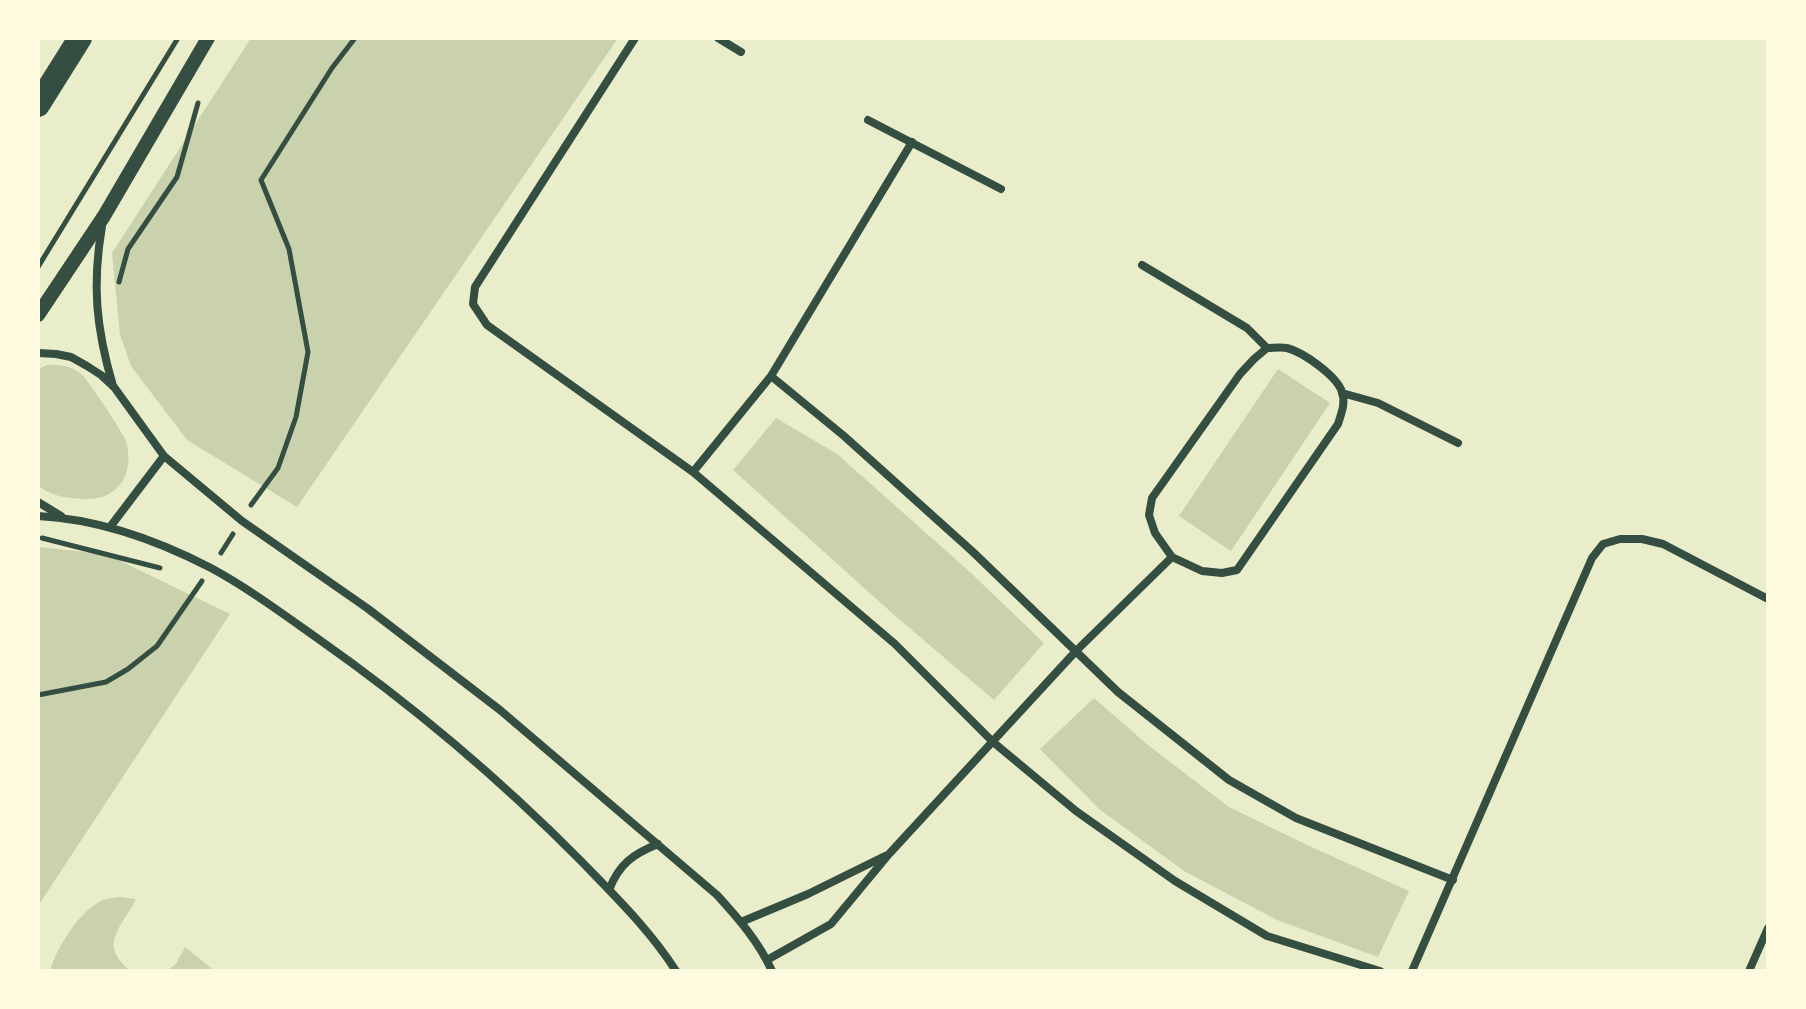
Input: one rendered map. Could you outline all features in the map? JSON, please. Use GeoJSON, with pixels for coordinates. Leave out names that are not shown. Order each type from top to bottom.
{"type":"FeatureCollection","features":[{"type":"Feature","properties":{"kind":"highway"},"geometry":{"type":"LineString","coordinates":[[38,105],[80,38]]}},
{"type":"Feature","properties":{"kind":"street"},"geometry":{"type":"LineString","coordinates":[[38,315],[104,216],[208,38]]}},
{"type":"Feature","properties":{"kind":"street"},"geometry":{"type":"LineString","coordinates":[[635,38],[475,287],[473,304],[487,325],[693,472],[895,644],[993,742],[1076,811],[1175,881],[1267,936],[1380,971]]}},
{"type":"Feature","properties":{"kind":"street"},"geometry":{"type":"LineString","coordinates":[[718,38],[741,52]]}},
{"type":"Feature","properties":{"kind":"street"},"geometry":{"type":"LineString","coordinates":[[868,120],[1001,189]]}},
{"type":"Feature","properties":{"kind":"street"},"geometry":{"type":"LineString","coordinates":[[693,472],[771,376],[912,142]]}},
{"type":"Feature","properties":{"kind":"street"},"geometry":{"type":"LineString","coordinates":[[104,216],[97,261],[96,310],[114,387]]}},
{"type":"Feature","properties":{"kind":"street"},"geometry":{"type":"LineString","coordinates":[[1142,265],[1247,328],[1267,348]]}},
{"type":"Feature","properties":{"kind":"street"},"geometry":{"type":"LineString","coordinates":[[1267,348],[1287,348],[1333,377],[1342,393],[1343,406],[1338,424],[1237,570],[1222,573],[1202,571],[1172,557],[1155,533],[1149,515],[1152,498],[1240,374],[1254,359],[1267,348]]}},
{"type":"Feature","properties":{"kind":"street"},"geometry":{"type":"LineString","coordinates":[[38,353],[71,357],[87,366],[114,387],[164,456],[242,521],[367,608],[500,710],[717,895],[741,922],[772,971]]}},
{"type":"Feature","properties":{"kind":"street"},"geometry":{"type":"LineString","coordinates":[[771,376],[973,552],[1118,692],[1229,780],[1296,818],[1453,880]]}},
{"type":"Feature","properties":{"kind":"street"},"geometry":{"type":"LineString","coordinates":[[1342,393],[1378,403],[1458,443]]}},
{"type":"Feature","properties":{"kind":"street"},"geometry":{"type":"LineString","coordinates":[[110,527],[164,456]]}},
{"type":"Feature","properties":{"kind":"street"},"geometry":{"type":"LineString","coordinates":[[38,502],[62,517]]}},
{"type":"Feature","properties":{"kind":"street"},"geometry":{"type":"LineString","coordinates":[[38,516],[62,517],[110,527],[147,539],[211,569],[286,616],[359,668],[401,700],[547,826],[644,929],[676,971]]}},
{"type":"Feature","properties":{"kind":"street"},"geometry":{"type":"LineString","coordinates":[[1412,971],[1592,558],[1603,544],[1620,539],[1642,539],[1663,544],[1768,599]]}},
{"type":"Feature","properties":{"kind":"street"},"geometry":{"type":"LineString","coordinates":[[767,960],[831,924],[889,854],[1076,651],[1172,557]]}},
{"type":"Feature","properties":{"kind":"street"},"geometry":{"type":"LineString","coordinates":[[609,890],[629,859],[639,851],[658,844]]}},
{"type":"Feature","properties":{"kind":"street"},"geometry":{"type":"LineString","coordinates":[[741,922],[808,894],[889,854]]}},
{"type":"Feature","properties":{"kind":"street"},"geometry":{"type":"LineString","coordinates":[[1749,971],[1768,928]]}},
{"type":"Feature","properties":{"kind":"path"},"geometry":{"type":"LineString","coordinates":[[38,267],[178,38]]}},
{"type":"Feature","properties":{"kind":"path"},"geometry":{"type":"LineString","coordinates":[[211,569],[278,468],[296,417],[308,352],[289,249],[261,180],[332,68],[355,38]]}},
{"type":"Feature","properties":{"kind":"path"},"geometry":{"type":"LineString","coordinates":[[117,292],[128,249],[177,177],[202,92]]}},
{"type":"Feature","properties":{"kind":"path"},"geometry":{"type":"LineString","coordinates":[[38,537],[173,572]]}},
{"type":"Feature","properties":{"kind":"path"},"geometry":{"type":"LineString","coordinates":[[38,695],[106,682],[157,646],[204,580],[188,576]]}},
{"type":"Feature","properties":{"kind":"green space"},"geometry":{"type":"Polygon","coordinates":[[[251,38],[618,38],[297,507],[187,440],[131,366],[120,335],[112,253],[251,38]]]}},
{"type":"Feature","properties":{"kind":"green space"},"geometry":{"type":"Polygon","coordinates":[[[47,365],[66,366],[82,375],[126,441],[126,474],[122,483],[107,495],[84,499],[66,497],[38,486],[38,369],[47,365]]]}},
{"type":"Feature","properties":{"kind":"green space"},"geometry":{"type":"Polygon","coordinates":[[[1278,369],[1330,403],[1231,551],[1179,516],[1278,369]]]}},
{"type":"Feature","properties":{"kind":"green space"},"geometry":{"type":"Polygon","coordinates":[[[776,418],[837,454],[971,573],[1044,643],[994,700],[733,470],[776,418]]]}},
{"type":"Feature","properties":{"kind":"green space"},"geometry":{"type":"Polygon","coordinates":[[[38,547],[106,554],[230,614],[38,906],[38,547]]]}},
{"type":"Feature","properties":{"kind":"green space"},"geometry":{"type":"Polygon","coordinates":[[[1094,698],[1148,745],[1229,807],[1409,891],[1378,957],[1277,920],[1184,871],[1099,809],[1040,749],[1094,698]]]}},
{"type":"Feature","properties":{"kind":"green space"},"geometry":{"type":"Polygon","coordinates":[[[121,897],[136,899],[119,927],[114,944],[115,953],[131,971],[50,971],[64,941],[86,912],[103,900],[121,897]]]}},
{"type":"Feature","properties":{"kind":"green space"},"geometry":{"type":"Polygon","coordinates":[[[185,947],[215,971],[166,971],[176,964],[185,947]]]}}]}
